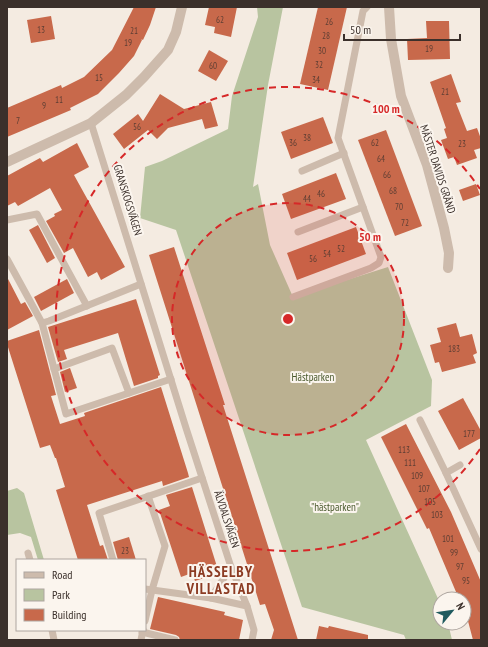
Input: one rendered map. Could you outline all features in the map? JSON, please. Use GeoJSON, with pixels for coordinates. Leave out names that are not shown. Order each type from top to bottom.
{"type":"FeatureCollection","features":[{"type":"Feature","properties":{"kind":"street"},"geometry":{"type":"LineString","coordinates":[[7,162],[91,123],[126,95],[168,50],[176,32],[182,7]]}},
{"type":"Feature","properties":{"kind":"street","name":"MÄSTER DAVIDS GRÄND"},"geometry":{"type":"LineString","coordinates":[[389,7],[390,39],[401,96],[427,165],[444,228],[449,253],[448,268]]}},
{"type":"Feature","properties":{"kind":"lane"},"geometry":{"type":"LineString","coordinates":[[293,297],[371,268],[379,263],[381,257],[338,138],[363,11],[367,7]]}},
{"type":"Feature","properties":{"kind":"lane","name":"GRANSKOGSVÄGEN"},"geometry":{"type":"LineString","coordinates":[[91,123],[186,428]]}},
{"type":"Feature","properties":{"kind":"lane"},"geometry":{"type":"LineString","coordinates":[[302,171],[344,153]]}},
{"type":"Feature","properties":{"kind":"lane"},"geometry":{"type":"LineString","coordinates":[[298,232],[363,207]]}},
{"type":"Feature","properties":{"kind":"lane"},"geometry":{"type":"LineString","coordinates":[[7,220],[38,214],[87,306]]}},
{"type":"Feature","properties":{"kind":"lane"},"geometry":{"type":"LineString","coordinates":[[7,259],[42,323],[66,414],[171,380]]}},
{"type":"Feature","properties":{"kind":"lane"},"geometry":{"type":"LineString","coordinates":[[42,323],[141,284]]}},
{"type":"Feature","properties":{"kind":"lane"},"geometry":{"type":"LineString","coordinates":[[54,369],[112,348],[128,393]]}},
{"type":"Feature","properties":{"kind":"lane"},"geometry":{"type":"LineString","coordinates":[[420,420],[481,549]]}},
{"type":"Feature","properties":{"kind":"lane","name":"ÄLVDALSVÄGEN"},"geometry":{"type":"LineString","coordinates":[[186,428],[231,567],[247,606],[254,630],[252,640]]}},
{"type":"Feature","properties":{"kind":"lane"},"geometry":{"type":"LineString","coordinates":[[446,473],[460,465]]}},
{"type":"Feature","properties":{"kind":"lane"},"geometry":{"type":"LineString","coordinates":[[113,559],[99,513],[202,478]]}},
{"type":"Feature","properties":{"kind":"lane"},"geometry":{"type":"LineString","coordinates":[[146,613],[149,590],[165,546],[148,496]]}},
{"type":"Feature","properties":{"kind":"lane"},"geometry":{"type":"LineString","coordinates":[[211,598],[231,567]]}},
{"type":"Feature","properties":{"kind":"lane"},"geometry":{"type":"LineString","coordinates":[[149,590],[211,598],[247,606]]}},
{"type":"Feature","properties":{"kind":"lane"},"geometry":{"type":"LineString","coordinates":[[141,640],[143,631],[175,640]]}},
{"type":"Feature","properties":{"kind":"green space","name":"Hästparken"},"geometry":{"type":"Polygon","coordinates":[[[257,7],[283,7],[268,85],[253,187],[258,184],[270,245],[293,297],[388,267],[432,380],[431,406],[366,440],[435,591],[432,591],[432,631],[450,631],[452,640],[406,640],[404,635],[302,607],[176,230],[140,218],[145,167],[162,161],[228,129],[232,96],[258,17],[257,7]]]}},
{"type":"Feature","properties":{"kind":"green space"},"geometry":{"type":"Polygon","coordinates":[[[17,488],[24,493],[44,559],[38,559],[31,537],[20,533],[7,535],[7,491],[17,488]]]}},
{"type":"Feature","properties":{"kind":"building"},"geometry":{"type":"Polygon","coordinates":[[[134,7],[156,7],[143,40],[141,39],[142,40],[134,56],[119,73],[98,94],[70,108],[71,110],[7,137],[7,108],[61,85],[62,88],[84,77],[112,50],[134,7]]]}},
{"type":"Feature","properties":{"kind":"building"},"geometry":{"type":"Polygon","coordinates":[[[209,7],[237,7],[231,37],[214,33],[215,27],[205,25],[209,7]]]}},
{"type":"Feature","properties":{"kind":"building"},"geometry":{"type":"Polygon","coordinates":[[[318,7],[347,7],[328,90],[300,84],[318,7]]]}},
{"type":"Feature","properties":{"kind":"building"},"geometry":{"type":"Polygon","coordinates":[[[51,16],[55,39],[31,43],[27,20],[51,16]]]}},
{"type":"Feature","properties":{"kind":"building"},"geometry":{"type":"Polygon","coordinates":[[[426,21],[449,21],[450,59],[408,60],[407,39],[427,38],[426,21]]]}},
{"type":"Feature","properties":{"kind":"building"},"geometry":{"type":"Polygon","coordinates":[[[209,50],[228,61],[216,81],[198,71],[209,50]]]}},
{"type":"Feature","properties":{"kind":"building"},"geometry":{"type":"Polygon","coordinates":[[[451,74],[461,102],[456,103],[467,131],[477,128],[481,139],[481,148],[474,150],[477,158],[457,165],[454,157],[448,159],[441,140],[447,138],[444,129],[446,128],[430,82],[451,74]]]}},
{"type":"Feature","properties":{"kind":"building"},"geometry":{"type":"Polygon","coordinates":[[[160,94],[184,109],[211,102],[218,126],[205,129],[202,119],[168,128],[157,139],[148,130],[124,149],[113,134],[138,114],[143,121],[160,94]]]}},
{"type":"Feature","properties":{"kind":"building"},"geometry":{"type":"Polygon","coordinates":[[[323,117],[333,143],[291,159],[281,132],[323,117]]]}},
{"type":"Feature","properties":{"kind":"building"},"geometry":{"type":"Polygon","coordinates":[[[386,130],[422,226],[395,236],[358,140],[386,130]]]}},
{"type":"Feature","properties":{"kind":"building"},"geometry":{"type":"Polygon","coordinates":[[[77,143],[89,167],[74,175],[125,267],[101,280],[97,272],[88,277],[73,248],[64,253],[46,221],[55,216],[54,214],[62,210],[50,188],[18,206],[15,202],[7,206],[7,176],[40,158],[43,162],[77,143]]]}},
{"type":"Feature","properties":{"kind":"building"},"geometry":{"type":"Polygon","coordinates":[[[336,173],[346,199],[291,219],[282,194],[336,173]]]}},
{"type":"Feature","properties":{"kind":"building"},"geometry":{"type":"Polygon","coordinates":[[[476,184],[480,195],[463,201],[459,190],[476,184]]]}},
{"type":"Feature","properties":{"kind":"building"},"geometry":{"type":"Polygon","coordinates":[[[38,225],[55,258],[47,263],[29,230],[38,225]]]}},
{"type":"Feature","properties":{"kind":"building"},"geometry":{"type":"Polygon","coordinates":[[[356,227],[366,254],[297,280],[287,253],[356,227]]]}},
{"type":"Feature","properties":{"kind":"building"},"geometry":{"type":"Polygon","coordinates":[[[174,247],[298,640],[271,640],[274,630],[265,604],[260,605],[154,271],[149,255],[174,247]]]}},
{"type":"Feature","properties":{"kind":"building"},"geometry":{"type":"Polygon","coordinates":[[[7,277],[21,304],[25,302],[33,316],[7,330],[7,277]]]}},
{"type":"Feature","properties":{"kind":"building"},"geometry":{"type":"Polygon","coordinates":[[[67,279],[74,293],[41,311],[34,297],[67,279]]]}},
{"type":"Feature","properties":{"kind":"building"},"geometry":{"type":"Polygon","coordinates":[[[136,299],[160,375],[158,378],[134,386],[118,333],[64,350],[67,359],[58,362],[48,327],[136,299]]]}},
{"type":"Feature","properties":{"kind":"building"},"geometry":{"type":"Polygon","coordinates":[[[456,323],[460,337],[472,334],[477,353],[473,355],[476,363],[442,372],[439,362],[435,363],[430,345],[441,342],[437,328],[456,323]]]}},
{"type":"Feature","properties":{"kind":"building"},"geometry":{"type":"Polygon","coordinates":[[[39,330],[56,395],[51,396],[60,424],[85,416],[84,413],[161,387],[189,477],[163,486],[162,481],[87,505],[100,546],[103,545],[108,559],[78,559],[56,490],[65,487],[56,458],[50,445],[40,448],[7,341],[39,330]]]}},
{"type":"Feature","properties":{"kind":"building"},"geometry":{"type":"Polygon","coordinates":[[[70,368],[77,388],[65,392],[60,372],[70,368]]]}},
{"type":"Feature","properties":{"kind":"building"},"geometry":{"type":"Polygon","coordinates":[[[463,398],[481,431],[481,438],[459,450],[438,411],[463,398]]]}},
{"type":"Feature","properties":{"kind":"building"},"geometry":{"type":"Polygon","coordinates":[[[406,424],[451,512],[481,582],[481,640],[473,640],[471,631],[472,631],[472,591],[456,591],[429,528],[427,529],[381,437],[406,424]]]}},
{"type":"Feature","properties":{"kind":"building"},"geometry":{"type":"Polygon","coordinates":[[[192,487],[219,573],[195,581],[192,573],[181,577],[159,510],[170,506],[166,495],[192,487]]]}},
{"type":"Feature","properties":{"kind":"building"},"geometry":{"type":"Polygon","coordinates":[[[129,537],[136,559],[118,559],[113,542],[129,537]]]}},
{"type":"Feature","properties":{"kind":"building"},"geometry":{"type":"Polygon","coordinates":[[[158,597],[225,612],[224,615],[243,620],[239,640],[180,640],[176,635],[150,629],[158,597]]]}},
{"type":"Feature","properties":{"kind":"building"},"geometry":{"type":"Polygon","coordinates":[[[319,626],[328,628],[329,626],[368,635],[368,640],[316,640],[319,626]]]}},
{"type":"Feature","properties":{"kind":"district","name":"HÄSSELBY VILLASTAD"},"geometry":{"type":"Point","coordinates":[221,580]}},
{"type":"Feature","properties":{"kind":"park label","name":"\"hästparken\""},"geometry":{"type":"Point","coordinates":[335,507]}}]}
